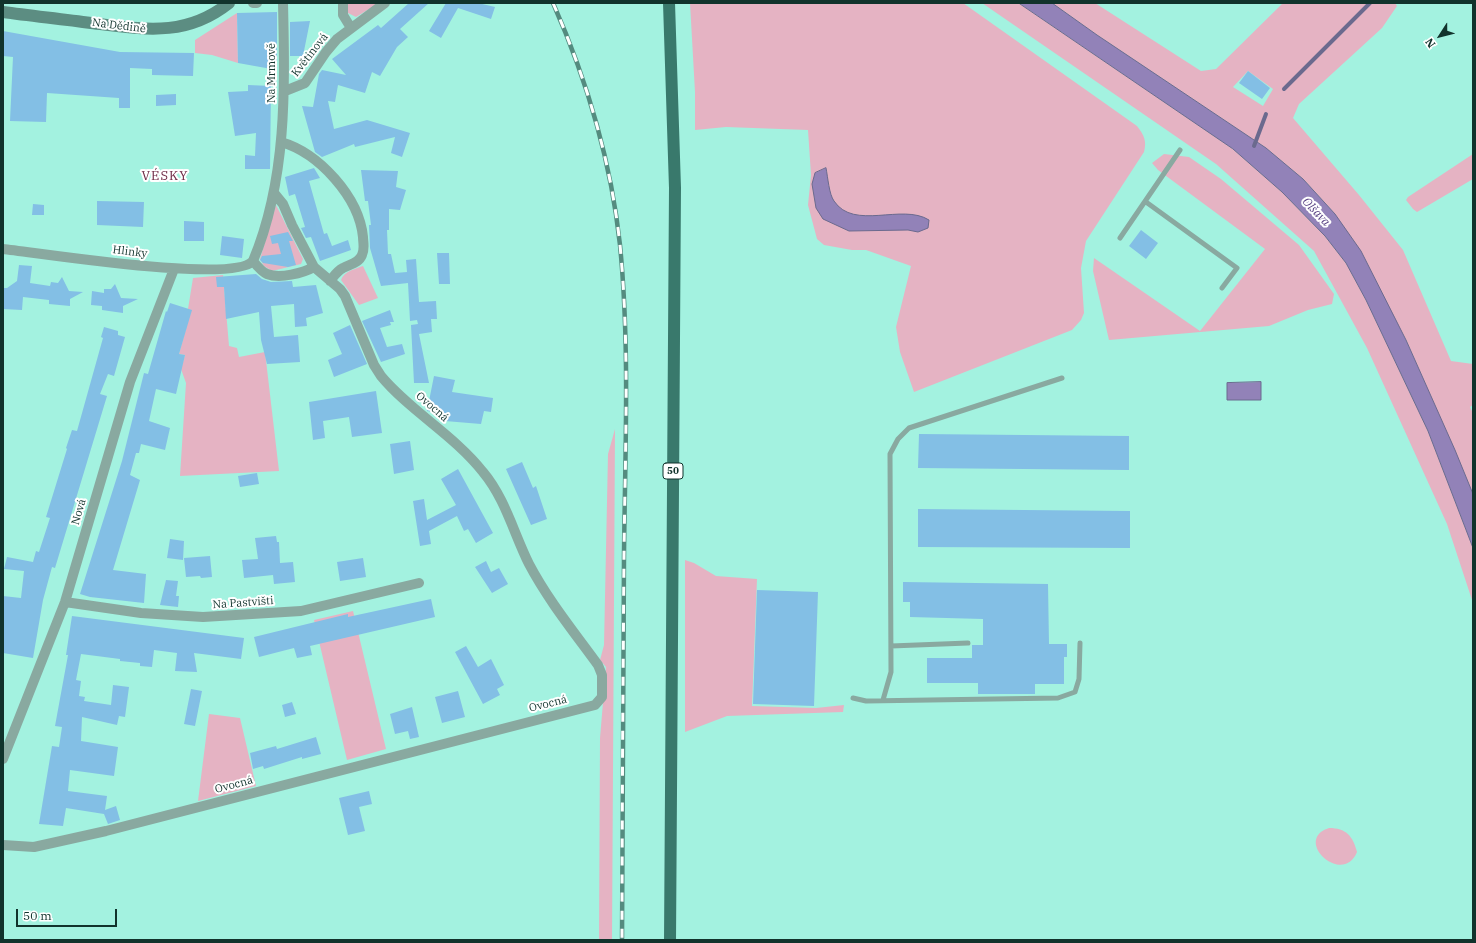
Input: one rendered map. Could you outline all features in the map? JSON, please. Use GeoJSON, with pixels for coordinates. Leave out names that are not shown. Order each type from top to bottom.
{"type":"FeatureCollection","features":[{"type":"Feature","properties":{"kind":"main road","name":"50"},"geometry":{"type":"LineString","coordinates":[[669,3],[675,188],[670,940]]}},
{"type":"Feature","properties":{"kind":"street","name":"Na Dědině"},"geometry":{"type":"LineString","coordinates":[[3,12],[153,30],[192,24],[204,20],[229,3]]}},
{"type":"Feature","properties":{"kind":"street","name":"Na Mrmově"},"geometry":{"type":"LineString","coordinates":[[253,261],[261,243],[274,193],[281,142],[285,91],[283,3]]}},
{"type":"Feature","properties":{"kind":"street"},"geometry":{"type":"LineString","coordinates":[[343,3],[343,15],[351,28]]}},
{"type":"Feature","properties":{"kind":"street","name":"Květinová"},"geometry":{"type":"LineString","coordinates":[[285,91],[306,83],[330,46],[351,28],[385,3]]}},
{"type":"Feature","properties":{"kind":"street"},"geometry":{"type":"LineString","coordinates":[[274,193],[283,204],[294,231],[314,267],[330,281],[338,272],[356,262],[363,255],[363,241],[359,220],[347,194],[335,179],[298,148],[281,142]]}},
{"type":"Feature","properties":{"kind":"street","name":"Hlinky"},"geometry":{"type":"LineString","coordinates":[[3,249],[174,269],[243,267],[253,261]]}},
{"type":"Feature","properties":{"kind":"street"},"geometry":{"type":"LineString","coordinates":[[253,261],[266,274],[273,276],[306,271],[314,267]]}},
{"type":"Feature","properties":{"kind":"street","name":"Nová"},"geometry":{"type":"LineString","coordinates":[[3,759],[65,602],[130,382],[174,269]]}},
{"type":"Feature","properties":{"kind":"street","name":"Ovocná"},"geometry":{"type":"LineString","coordinates":[[3,845],[34,847],[106,831],[595,705],[602,697],[602,675],[598,665],[543,589],[529,564],[499,498],[488,478],[465,453],[381,376],[374,365],[348,303],[340,290],[330,281]]}},
{"type":"Feature","properties":{"kind":"street","name":"Na Pastvišti"},"geometry":{"type":"LineString","coordinates":[[65,602],[141,613],[203,617],[301,611],[419,583]]}},
{"type":"Feature","properties":{"kind":"lane"},"geometry":{"type":"LineString","coordinates":[[1120,238],[1146,202],[1180,150]]}},
{"type":"Feature","properties":{"kind":"lane"},"geometry":{"type":"LineString","coordinates":[[1146,202],[1237,268],[1222,288]]}},
{"type":"Feature","properties":{"kind":"lane"},"geometry":{"type":"LineString","coordinates":[[883,700],[891,672],[890,454],[898,438],[909,428],[1062,378]]}},
{"type":"Feature","properties":{"kind":"lane"},"geometry":{"type":"LineString","coordinates":[[891,646],[968,643]]}},
{"type":"Feature","properties":{"kind":"lane"},"geometry":{"type":"LineString","coordinates":[[854,698],[866,701],[1058,698],[1075,692],[1080,679],[1080,643]]}},
{"type":"Feature","properties":{"kind":"shaded area"},"geometry":{"type":"Polygon","coordinates":[[[347,3],[379,3],[356,17],[348,13],[347,3]]]}},
{"type":"Feature","properties":{"kind":"shaded area"},"geometry":{"type":"Polygon","coordinates":[[[690,3],[963,3],[1137,126],[1144,138],[1144,152],[1086,241],[1081,268],[1084,313],[1081,320],[1072,330],[914,392],[900,352],[896,327],[911,266],[866,250],[852,250],[824,245],[817,239],[808,205],[811,175],[808,130],[726,127],[695,130],[695,92],[690,3]]]}},
{"type":"Feature","properties":{"kind":"shaded area"},"geometry":{"type":"Polygon","coordinates":[[[982,3],[1019,3],[1233,149],[1282,192],[1325,236],[1346,263],[1366,300],[1428,431],[1473,548],[1473,603],[1447,524],[1367,348],[1314,251],[1216,164],[982,3]]]}},
{"type":"Feature","properties":{"kind":"shaded area"},"geometry":{"type":"Polygon","coordinates":[[[1052,3],[1095,3],[1201,71],[1216,69],[1283,3],[1395,3],[1397,6],[1382,28],[1299,104],[1293,118],[1359,195],[1403,250],[1451,361],[1473,364],[1473,405],[1470,407],[1473,413],[1473,494],[1406,340],[1335,214],[1303,179],[1266,148],[1097,35],[1052,3]],[[1248,71],[1233,87],[1263,106],[1273,89],[1248,71]]]}},
{"type":"Feature","properties":{"kind":"shaded area"},"geometry":{"type":"Polygon","coordinates":[[[237,13],[238,63],[212,55],[195,53],[195,40],[237,13]]]}},
{"type":"Feature","properties":{"kind":"shaded area"},"geometry":{"type":"Polygon","coordinates":[[[1164,154],[1189,157],[1221,179],[1299,245],[1334,294],[1332,304],[1308,310],[1269,326],[1109,340],[1093,271],[1094,258],[1200,331],[1265,249],[1158,170],[1152,163],[1164,154]]]}},
{"type":"Feature","properties":{"kind":"shaded area"},"geometry":{"type":"Polygon","coordinates":[[[1473,154],[1473,179],[1417,212],[1413,209],[1406,200],[1408,197],[1473,154]]]}},
{"type":"Feature","properties":{"kind":"shaded area"},"geometry":{"type":"Polygon","coordinates":[[[276,205],[303,259],[301,264],[272,271],[264,266],[260,259],[276,205]]]}},
{"type":"Feature","properties":{"kind":"shaded area"},"geometry":{"type":"Polygon","coordinates":[[[363,266],[378,298],[359,305],[341,280],[347,272],[363,266]]]}},
{"type":"Feature","properties":{"kind":"shaded area"},"geometry":{"type":"Polygon","coordinates":[[[223,275],[229,346],[237,348],[239,357],[265,352],[279,471],[180,476],[186,383],[181,369],[185,355],[179,354],[191,310],[188,309],[193,278],[223,275]]]}},
{"type":"Feature","properties":{"kind":"shaded area"},"geometry":{"type":"Polygon","coordinates":[[[615,429],[612,940],[599,940],[600,738],[606,667],[600,660],[604,645],[608,454],[615,429]]]}},
{"type":"Feature","properties":{"kind":"shaded area"},"geometry":{"type":"Polygon","coordinates":[[[685,560],[694,563],[716,576],[757,579],[752,706],[816,708],[844,705],[843,712],[727,716],[685,732],[685,560]]]}},
{"type":"Feature","properties":{"kind":"shaded area"},"geometry":{"type":"Polygon","coordinates":[[[353,611],[386,749],[347,760],[314,620],[353,611]]]}},
{"type":"Feature","properties":{"kind":"shaded area"},"geometry":{"type":"Polygon","coordinates":[[[209,714],[240,718],[256,786],[198,801],[209,714]]]}},
{"type":"Feature","properties":{"kind":"shaded area"},"geometry":{"type":"Polygon","coordinates":[[[1329,828],[1344,831],[1351,837],[1357,852],[1350,862],[1342,865],[1332,863],[1324,858],[1318,850],[1316,842],[1319,834],[1329,828]]]}},
{"type":"Feature","properties":{"kind":"water","name":"Olšava"},"geometry":{"type":"Polygon","coordinates":[[[1019,3],[1052,3],[1097,35],[1266,148],[1303,179],[1335,214],[1361,251],[1406,340],[1455,450],[1473,494],[1473,548],[1428,431],[1366,300],[1346,263],[1325,236],[1282,192],[1233,149],[1019,3]]]}},
{"type":"Feature","properties":{"kind":"water"},"geometry":{"type":"Polygon","coordinates":[[[826,168],[832,198],[843,210],[853,214],[866,216],[906,214],[918,216],[929,220],[928,228],[918,232],[908,230],[849,231],[823,219],[816,208],[812,184],[815,173],[826,168]]]}},
{"type":"Feature","properties":{"kind":"water"},"geometry":{"type":"Polygon","coordinates":[[[1261,382],[1261,400],[1227,400],[1227,383],[1261,382]]]}},
{"type":"Feature","properties":{"kind":"building"},"geometry":{"type":"Polygon","coordinates":[[[409,3],[429,3],[400,29],[408,37],[397,47],[380,76],[372,72],[365,93],[338,85],[335,102],[328,101],[334,129],[367,120],[410,133],[402,157],[391,153],[395,137],[355,147],[354,144],[322,157],[315,152],[302,106],[313,107],[319,74],[322,70],[346,75],[332,59],[378,25],[381,28],[409,3]]]}},
{"type":"Feature","properties":{"kind":"building"},"geometry":{"type":"Polygon","coordinates":[[[446,3],[478,3],[495,7],[491,19],[458,8],[441,38],[429,31],[446,3]]]}},
{"type":"Feature","properties":{"kind":"building"},"geometry":{"type":"Polygon","coordinates":[[[277,12],[277,70],[238,63],[237,13],[277,12]]]}},
{"type":"Feature","properties":{"kind":"building"},"geometry":{"type":"Polygon","coordinates":[[[310,21],[303,56],[290,56],[290,22],[310,21]]]}},
{"type":"Feature","properties":{"kind":"building"},"geometry":{"type":"Polygon","coordinates":[[[3,31],[120,52],[194,53],[193,76],[152,75],[152,69],[130,68],[130,108],[119,108],[119,98],[47,93],[46,122],[10,121],[13,57],[3,56],[3,31]]]}},
{"type":"Feature","properties":{"kind":"building"},"geometry":{"type":"Polygon","coordinates":[[[1248,71],[1270,88],[1262,99],[1239,83],[1248,71]]]}},
{"type":"Feature","properties":{"kind":"building"},"geometry":{"type":"Polygon","coordinates":[[[248,85],[271,86],[270,169],[245,169],[245,155],[255,156],[256,133],[235,136],[228,92],[248,91],[248,85]]]}},
{"type":"Feature","properties":{"kind":"building"},"geometry":{"type":"Polygon","coordinates":[[[176,94],[176,105],[156,106],[156,95],[176,94]]]}},
{"type":"Feature","properties":{"kind":"building"},"geometry":{"type":"Polygon","coordinates":[[[314,168],[320,178],[309,181],[324,234],[327,233],[332,246],[348,240],[351,250],[320,261],[311,237],[306,238],[301,228],[305,227],[295,194],[289,196],[285,177],[314,168]]]}},
{"type":"Feature","properties":{"kind":"building"},"geometry":{"type":"Polygon","coordinates":[[[361,170],[398,171],[396,187],[406,190],[400,210],[389,209],[389,230],[387,230],[388,254],[391,254],[395,273],[407,272],[406,260],[416,259],[419,302],[436,301],[437,319],[431,319],[432,332],[419,334],[429,383],[414,383],[411,325],[418,324],[417,320],[410,321],[408,283],[381,286],[370,248],[369,225],[371,225],[368,201],[365,201],[361,170]]]}},
{"type":"Feature","properties":{"kind":"building"},"geometry":{"type":"Polygon","coordinates":[[[97,201],[144,202],[143,227],[97,225],[97,201]]]}},
{"type":"Feature","properties":{"kind":"building"},"geometry":{"type":"Polygon","coordinates":[[[33,204],[44,205],[44,215],[32,215],[33,204]]]}},
{"type":"Feature","properties":{"kind":"building"},"geometry":{"type":"Polygon","coordinates":[[[184,221],[204,222],[204,241],[184,241],[184,221]]]}},
{"type":"Feature","properties":{"kind":"building"},"geometry":{"type":"Polygon","coordinates":[[[1141,230],[1158,243],[1146,259],[1129,246],[1141,230]]]}},
{"type":"Feature","properties":{"kind":"building"},"geometry":{"type":"Polygon","coordinates":[[[288,232],[293,241],[289,241],[296,265],[288,267],[263,263],[260,260],[262,256],[281,254],[278,243],[272,244],[270,236],[288,232]]]}},
{"type":"Feature","properties":{"kind":"building"},"geometry":{"type":"Polygon","coordinates":[[[222,236],[244,239],[242,258],[220,255],[222,236]]]}},
{"type":"Feature","properties":{"kind":"building"},"geometry":{"type":"Polygon","coordinates":[[[437,253],[449,253],[450,284],[439,284],[437,253]]]}},
{"type":"Feature","properties":{"kind":"building"},"geometry":{"type":"Polygon","coordinates":[[[19,265],[32,266],[30,283],[50,286],[51,282],[58,283],[62,277],[69,291],[83,292],[70,299],[70,306],[49,304],[49,300],[23,297],[22,310],[3,309],[3,288],[7,288],[17,281],[19,265]]]}},
{"type":"Feature","properties":{"kind":"building"},"geometry":{"type":"Polygon","coordinates":[[[256,274],[262,279],[271,282],[292,281],[293,287],[316,285],[323,313],[306,318],[307,326],[295,327],[294,304],[271,306],[274,337],[298,335],[300,362],[267,364],[261,340],[259,312],[226,319],[224,287],[217,287],[216,277],[256,274]]]}},
{"type":"Feature","properties":{"kind":"building"},"geometry":{"type":"Polygon","coordinates":[[[115,284],[121,298],[138,299],[123,306],[123,313],[102,310],[102,306],[91,305],[92,291],[104,293],[104,289],[111,289],[115,284]]]}},
{"type":"Feature","properties":{"kind":"building"},"geometry":{"type":"Polygon","coordinates":[[[170,303],[192,310],[179,354],[185,355],[176,394],[156,389],[149,421],[170,428],[165,450],[141,444],[139,453],[136,453],[130,475],[140,480],[113,570],[146,574],[144,603],[90,597],[80,594],[122,461],[144,373],[148,374],[166,311],[167,312],[170,303]]]}},
{"type":"Feature","properties":{"kind":"building"},"geometry":{"type":"Polygon","coordinates":[[[390,310],[394,322],[390,322],[391,325],[380,328],[387,347],[402,344],[405,354],[381,362],[362,321],[390,310]]]}},
{"type":"Feature","properties":{"kind":"building"},"geometry":{"type":"Polygon","coordinates":[[[350,325],[367,364],[334,377],[328,360],[342,354],[333,333],[350,325]]]}},
{"type":"Feature","properties":{"kind":"building"},"geometry":{"type":"Polygon","coordinates":[[[104,327],[118,331],[118,335],[125,337],[114,376],[108,374],[100,394],[107,396],[55,568],[52,567],[43,600],[33,658],[3,653],[3,596],[21,598],[24,571],[4,569],[7,557],[33,562],[36,551],[39,552],[50,518],[46,517],[72,430],[77,431],[103,338],[101,337],[104,327]]]}},
{"type":"Feature","properties":{"kind":"building"},"geometry":{"type":"Polygon","coordinates":[[[434,376],[455,380],[452,392],[493,398],[491,412],[484,411],[481,424],[445,421],[446,414],[427,411],[434,376]]]}},
{"type":"Feature","properties":{"kind":"building"},"geometry":{"type":"Polygon","coordinates":[[[376,391],[382,433],[352,437],[349,417],[323,421],[325,438],[313,440],[309,402],[376,391]]]}},
{"type":"Feature","properties":{"kind":"building"},"geometry":{"type":"Polygon","coordinates":[[[919,434],[1129,436],[1129,470],[918,468],[919,434]]]}},
{"type":"Feature","properties":{"kind":"building"},"geometry":{"type":"Polygon","coordinates":[[[410,441],[414,470],[394,474],[390,444],[410,441]]]}},
{"type":"Feature","properties":{"kind":"building"},"geometry":{"type":"Polygon","coordinates":[[[522,462],[533,488],[536,486],[547,519],[531,525],[506,469],[522,462]]]}},
{"type":"Feature","properties":{"kind":"building"},"geometry":{"type":"Polygon","coordinates":[[[458,469],[493,533],[476,543],[468,529],[464,531],[457,516],[429,531],[431,544],[420,546],[413,501],[424,499],[427,520],[456,505],[441,479],[458,469]]]}},
{"type":"Feature","properties":{"kind":"building"},"geometry":{"type":"Polygon","coordinates":[[[257,473],[259,484],[240,487],[238,476],[257,473]]]}},
{"type":"Feature","properties":{"kind":"building"},"geometry":{"type":"Polygon","coordinates":[[[918,509],[1130,511],[1130,548],[918,547],[918,509]]]}},
{"type":"Feature","properties":{"kind":"building"},"geometry":{"type":"Polygon","coordinates":[[[276,536],[277,542],[279,542],[280,563],[293,562],[295,582],[274,584],[273,575],[244,578],[242,560],[258,559],[255,538],[276,536]]]}},
{"type":"Feature","properties":{"kind":"building"},"geometry":{"type":"Polygon","coordinates":[[[170,539],[184,541],[183,560],[167,558],[170,539]]]}},
{"type":"Feature","properties":{"kind":"building"},"geometry":{"type":"Polygon","coordinates":[[[210,556],[212,577],[186,577],[184,558],[210,556]]]}},
{"type":"Feature","properties":{"kind":"building"},"geometry":{"type":"Polygon","coordinates":[[[363,558],[366,577],[340,581],[337,562],[363,558]]]}},
{"type":"Feature","properties":{"kind":"building"},"geometry":{"type":"Polygon","coordinates":[[[486,561],[491,572],[499,568],[508,584],[492,593],[475,567],[486,561]]]}},
{"type":"Feature","properties":{"kind":"building"},"geometry":{"type":"Polygon","coordinates":[[[166,580],[178,581],[176,596],[179,596],[178,607],[160,605],[166,580]]]}},
{"type":"Feature","properties":{"kind":"building"},"geometry":{"type":"Polygon","coordinates":[[[903,582],[1048,584],[1049,644],[1067,644],[1067,657],[1064,657],[1064,684],[1035,684],[1035,694],[978,694],[978,683],[927,683],[927,658],[972,658],[972,645],[983,645],[983,619],[910,617],[910,602],[903,602],[903,582]]]}},
{"type":"Feature","properties":{"kind":"building"},"geometry":{"type":"Polygon","coordinates":[[[757,590],[818,592],[814,706],[753,704],[757,590]]]}},
{"type":"Feature","properties":{"kind":"building"},"geometry":{"type":"Polygon","coordinates":[[[431,599],[435,617],[310,646],[312,655],[297,658],[294,648],[259,657],[254,637],[348,614],[348,617],[431,599]]]}},
{"type":"Feature","properties":{"kind":"building"},"geometry":{"type":"Polygon","coordinates":[[[72,616],[244,638],[241,659],[194,653],[197,672],[175,671],[177,653],[154,650],[152,667],[140,666],[140,663],[120,661],[120,659],[81,654],[76,680],[81,681],[79,696],[85,697],[84,701],[111,705],[113,685],[129,687],[125,717],[119,716],[117,725],[82,717],[81,741],[118,747],[114,776],[70,770],[68,791],[107,796],[105,810],[116,806],[120,820],[108,824],[104,814],[66,808],[63,826],[39,824],[52,746],[59,747],[62,727],[55,726],[68,655],[66,655],[72,616]]]}},
{"type":"Feature","properties":{"kind":"building"},"geometry":{"type":"Polygon","coordinates":[[[466,646],[478,667],[491,659],[504,685],[497,689],[500,695],[483,704],[455,652],[466,646]]]}},
{"type":"Feature","properties":{"kind":"building"},"geometry":{"type":"Polygon","coordinates":[[[191,689],[202,691],[195,726],[184,724],[191,689]]]}},
{"type":"Feature","properties":{"kind":"building"},"geometry":{"type":"Polygon","coordinates":[[[458,691],[465,717],[442,723],[435,697],[458,691]]]}},
{"type":"Feature","properties":{"kind":"building"},"geometry":{"type":"Polygon","coordinates":[[[292,702],[296,714],[285,717],[282,705],[292,702]]]}},
{"type":"Feature","properties":{"kind":"building"},"geometry":{"type":"Polygon","coordinates":[[[412,707],[419,737],[410,739],[408,731],[395,734],[390,714],[412,707]]]}},
{"type":"Feature","properties":{"kind":"building"},"geometry":{"type":"Polygon","coordinates":[[[316,737],[321,754],[302,759],[302,757],[264,769],[263,766],[253,769],[250,753],[276,746],[277,749],[316,737]]]}},
{"type":"Feature","properties":{"kind":"building"},"geometry":{"type":"Polygon","coordinates":[[[369,791],[372,804],[359,807],[365,831],[348,835],[339,798],[369,791]]]}},
{"type":"Feature","properties":{"kind":"waterway"},"geometry":{"type":"LineString","coordinates":[[1284,89],[1370,3]]}},
{"type":"Feature","properties":{"kind":"waterway"},"geometry":{"type":"LineString","coordinates":[[1254,146],[1266,114]]}},
{"type":"Feature","properties":{"kind":"railway"},"geometry":{"type":"LineString","coordinates":[[553,3],[577,62],[604,152],[616,214],[623,284],[626,400],[622,940]]}},
{"type":"Feature","properties":{"kind":"district","name":"VÉSKY"},"geometry":{"type":"Point","coordinates":[165,176]}}]}
